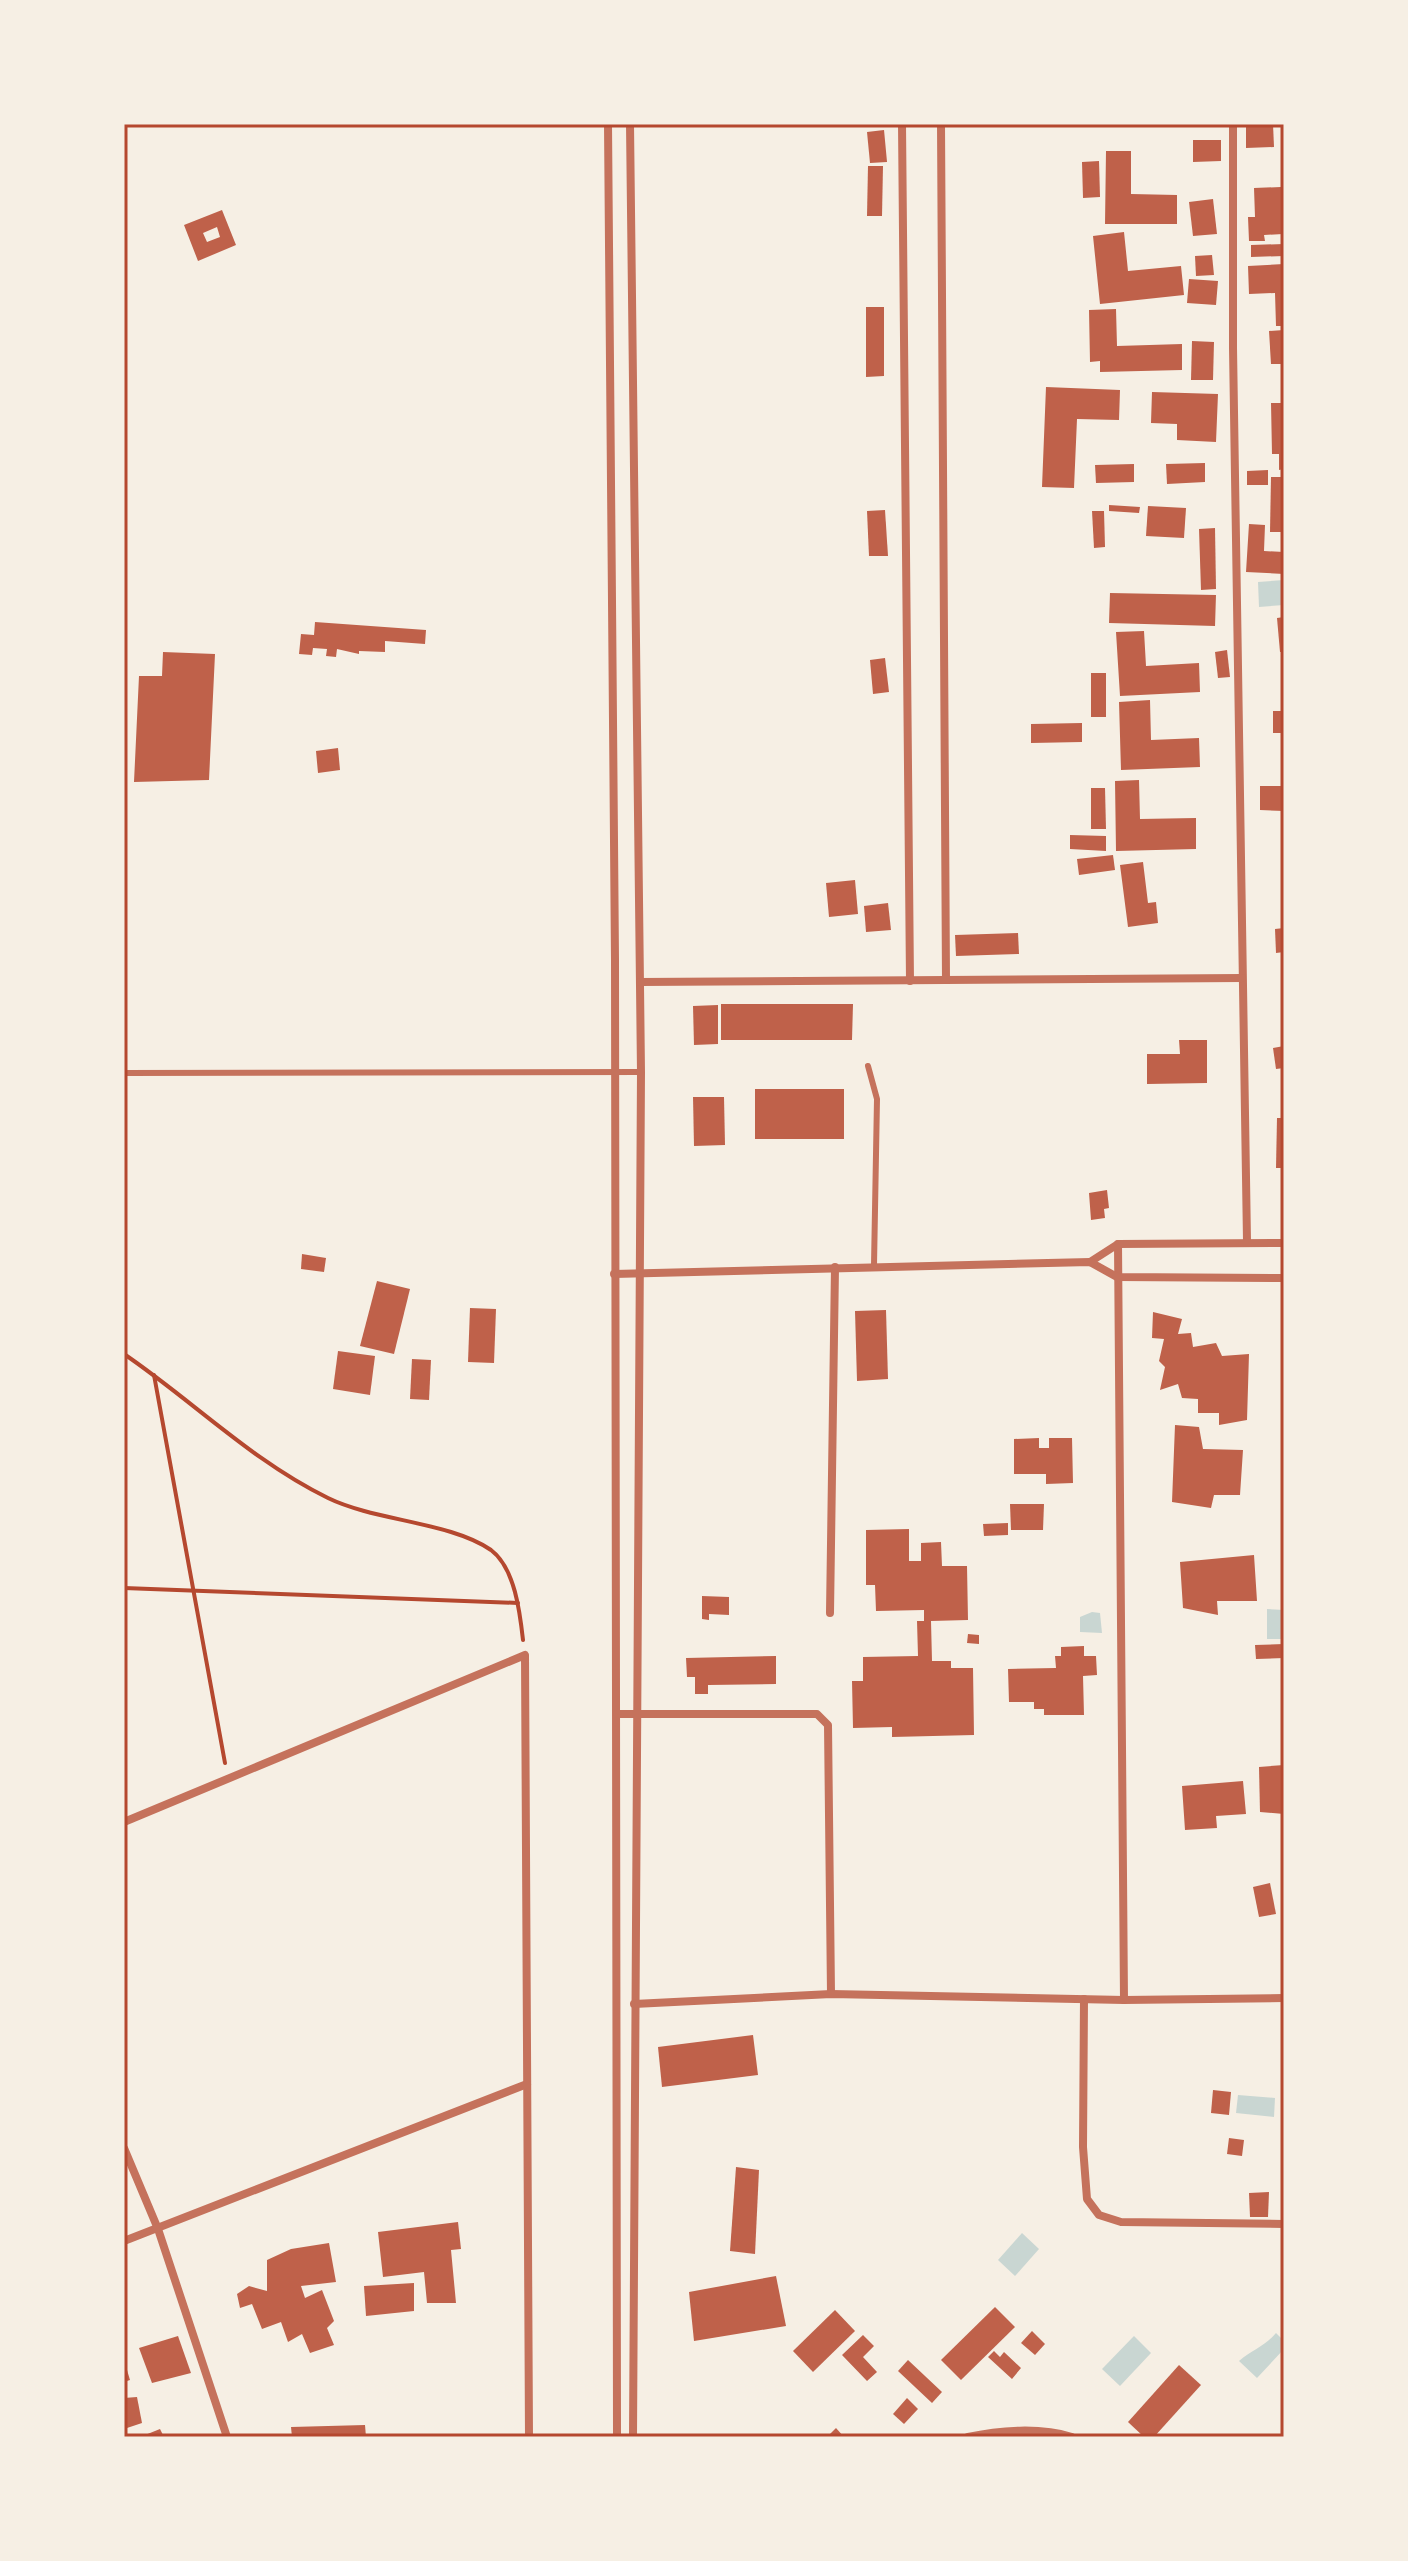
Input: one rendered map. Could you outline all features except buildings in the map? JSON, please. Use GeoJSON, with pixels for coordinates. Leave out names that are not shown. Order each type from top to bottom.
{"type":"FeatureCollection","features":[{"type":"Feature","properties":{"kind":"street"},"geometry":{"type":"LineString","coordinates":[[608,124],[617,1714],[617,2437]]}},
{"type":"Feature","properties":{"kind":"street"},"geometry":{"type":"LineString","coordinates":[[630,124],[633,653],[641,1072],[633,2437]]}},
{"type":"Feature","properties":{"kind":"street"},"geometry":{"type":"LineString","coordinates":[[902,124],[910,981]]}},
{"type":"Feature","properties":{"kind":"street"},"geometry":{"type":"LineString","coordinates":[[941,124],[946,980]]}},
{"type":"Feature","properties":{"kind":"street"},"geometry":{"type":"LineString","coordinates":[[1233,124],[1233,348],[1247,1241]]}},
{"type":"Feature","properties":{"kind":"street"},"geometry":{"type":"LineString","coordinates":[[640,982],[1242,978]]}},
{"type":"Feature","properties":{"kind":"street"},"geometry":{"type":"LineString","coordinates":[[1090,1262],[1118,1244],[1284,1243]]}},
{"type":"Feature","properties":{"kind":"street"},"geometry":{"type":"LineString","coordinates":[[1118,1244],[1124,2000]]}},
{"type":"Feature","properties":{"kind":"street"},"geometry":{"type":"LineString","coordinates":[[614,1274],[874,1265],[1090,1262],[1117,1277],[1284,1278]]}},
{"type":"Feature","properties":{"kind":"street"},"geometry":{"type":"LineString","coordinates":[[830,1613],[835,1267]]}},
{"type":"Feature","properties":{"kind":"street"},"geometry":{"type":"LineString","coordinates":[[124,1822],[229,1781],[525,1655],[529,2437]]}},
{"type":"Feature","properties":{"kind":"street"},"geometry":{"type":"LineString","coordinates":[[617,1714],[817,1714],[828,1725],[831,1994]]}},
{"type":"Feature","properties":{"kind":"street"},"geometry":{"type":"LineString","coordinates":[[634,2004],[831,1994],[1124,2000],[1284,1998]]}},
{"type":"Feature","properties":{"kind":"street"},"geometry":{"type":"LineString","coordinates":[[1084,1999],[1083,2147],[1087,2199],[1099,2215],[1121,2222],[1284,2224]]}},
{"type":"Feature","properties":{"kind":"street"},"geometry":{"type":"LineString","coordinates":[[124,2241],[527,2084]]}},
{"type":"Feature","properties":{"kind":"street"},"geometry":{"type":"LineString","coordinates":[[124,2148],[158,2229],[227,2437]]}},
{"type":"Feature","properties":{"kind":"street"},"geometry":{"type":"LineString","coordinates":[[968,2437],[991,2431],[1059,2433],[1072,2437]]}},
{"type":"Feature","properties":{"kind":"lane"},"geometry":{"type":"LineString","coordinates":[[868,1066],[877,1099],[874,1265]]}},
{"type":"Feature","properties":{"kind":"lane"},"geometry":{"type":"LineString","coordinates":[[124,1073],[614,1075],[641,1072]]}},
{"type":"Feature","properties":{"kind":"path"},"geometry":{"type":"LineString","coordinates":[[124,1354],[283,1475],[332,1501],[401,1522],[441,1530],[490,1550],[500,1560],[518,1603],[525,1655]]}},
{"type":"Feature","properties":{"kind":"path"},"geometry":{"type":"LineString","coordinates":[[154,1375],[191,1591],[229,1781]]}},
{"type":"Feature","properties":{"kind":"path"},"geometry":{"type":"LineString","coordinates":[[124,1588],[518,1603]]}},
{"type":"Feature","properties":{"kind":"shaded area"},"geometry":{"type":"Polygon","coordinates":[[[1284,580],[1284,605],[1259,607],[1258,582],[1284,580]]]}},
{"type":"Feature","properties":{"kind":"shaded area"},"geometry":{"type":"Polygon","coordinates":[[[1267,1609],[1284,1610],[1284,1639],[1267,1639],[1267,1609]]]}},
{"type":"Feature","properties":{"kind":"shaded area"},"geometry":{"type":"Polygon","coordinates":[[[1092,1612],[1100,1613],[1102,1633],[1080,1632],[1080,1617],[1092,1612]]]}},
{"type":"Feature","properties":{"kind":"shaded area"},"geometry":{"type":"Polygon","coordinates":[[[1238,2095],[1275,2098],[1274,2117],[1236,2113],[1238,2095]]]}},
{"type":"Feature","properties":{"kind":"shaded area"},"geometry":{"type":"Polygon","coordinates":[[[1022,2233],[1039,2249],[1015,2276],[998,2260],[1022,2233]]]}},
{"type":"Feature","properties":{"kind":"shaded area"},"geometry":{"type":"Polygon","coordinates":[[[1276,2333],[1284,2341],[1284,2349],[1257,2378],[1239,2361],[1276,2333]]]}},
{"type":"Feature","properties":{"kind":"shaded area"},"geometry":{"type":"Polygon","coordinates":[[[1134,2336],[1151,2353],[1120,2386],[1102,2369],[1134,2336]]]}}]}
